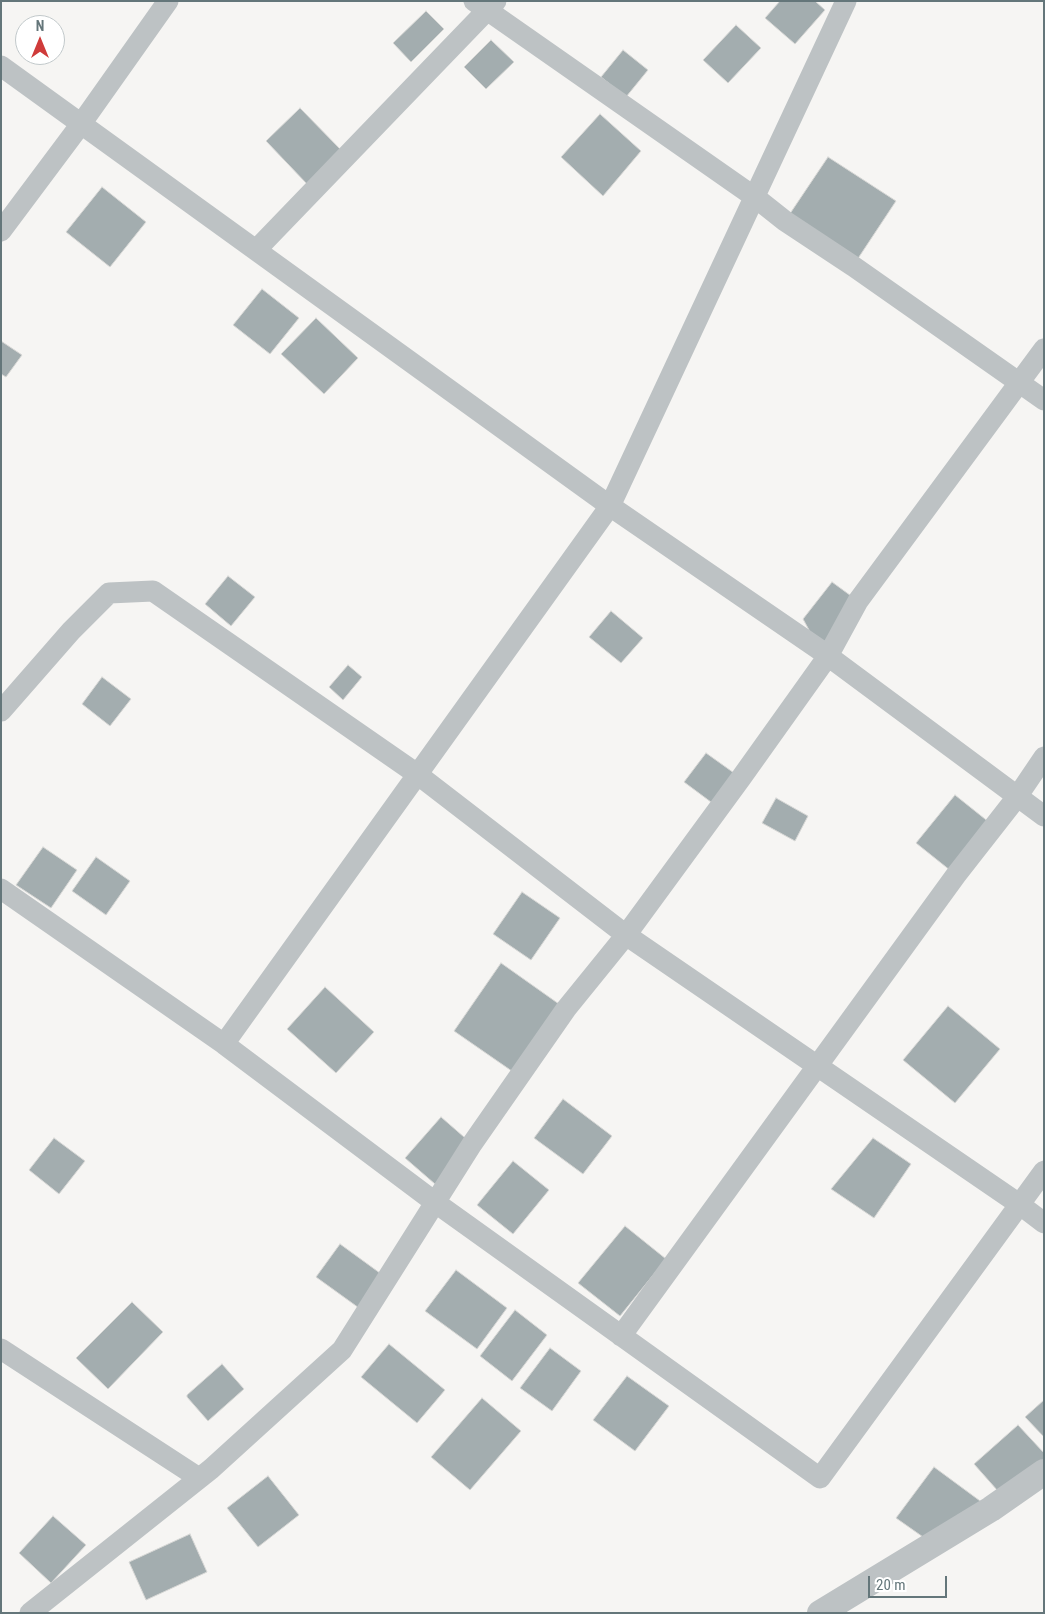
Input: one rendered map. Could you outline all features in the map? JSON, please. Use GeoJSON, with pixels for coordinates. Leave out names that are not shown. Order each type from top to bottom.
{"type":"FeatureCollection","features":[{"type":"Feature","properties":{"kind":"street"},"geometry":{"type":"LineString","coordinates":[[1,231],[81,124],[168,1]]}},
{"type":"Feature","properties":{"kind":"street"},"geometry":{"type":"LineString","coordinates":[[224,1044],[610,506],[756,198],[846,1]]}},
{"type":"Feature","properties":{"kind":"street"},"geometry":{"type":"LineString","coordinates":[[256,250],[486,4],[786,221],[1044,400]]}},
{"type":"Feature","properties":{"kind":"street"},"geometry":{"type":"LineString","coordinates":[[1,66],[610,506],[828,656],[1044,816]]}},
{"type":"Feature","properties":{"kind":"street"},"geometry":{"type":"LineString","coordinates":[[30,1613],[200,1478],[342,1350],[472,1144],[566,1009],[626,935],[828,656],[858,601],[1044,349]]}},
{"type":"Feature","properties":{"kind":"street"},"geometry":{"type":"LineString","coordinates":[[1,711],[71,631],[110,593],[153,591],[416,774],[626,935],[1044,1223]]}},
{"type":"Feature","properties":{"kind":"street"},"geometry":{"type":"LineString","coordinates":[[621,1336],[956,875],[1017,797],[1044,757]]}},
{"type":"Feature","properties":{"kind":"street"},"geometry":{"type":"LineString","coordinates":[[1,889],[224,1044],[436,1203],[820,1478],[1044,1171]]}},
{"type":"Feature","properties":{"kind":"street"},"geometry":{"type":"LineString","coordinates":[[1,1349],[200,1478]]}},
{"type":"Feature","properties":{"kind":"street"},"geometry":{"type":"LineString","coordinates":[[822,1612],[991,1509],[1044,1472]]}},
{"type":"Feature","properties":{"kind":"building"},"geometry":{"type":"Polygon","coordinates":[[[780,1],[815,1],[825,10],[795,44],[765,18],[780,1]]]}},
{"type":"Feature","properties":{"kind":"building"},"geometry":{"type":"Polygon","coordinates":[[[426,11],[444,29],[411,62],[393,43],[426,11]]]}},
{"type":"Feature","properties":{"kind":"building"},"geometry":{"type":"Polygon","coordinates":[[[736,25],[761,48],[728,83],[703,60],[736,25]]]}},
{"type":"Feature","properties":{"kind":"building"},"geometry":{"type":"Polygon","coordinates":[[[491,40],[514,62],[486,89],[464,67],[491,40]]]}},
{"type":"Feature","properties":{"kind":"building"},"geometry":{"type":"Polygon","coordinates":[[[623,50],[648,70],[626,97],[601,77],[623,50]]]}},
{"type":"Feature","properties":{"kind":"building"},"geometry":{"type":"Polygon","coordinates":[[[300,108],[342,151],[307,184],[266,141],[300,108]]]}},
{"type":"Feature","properties":{"kind":"building"},"geometry":{"type":"Polygon","coordinates":[[[600,114],[641,151],[603,196],[561,157],[600,114]]]}},
{"type":"Feature","properties":{"kind":"building"},"geometry":{"type":"Polygon","coordinates":[[[828,157],[896,201],[853,266],[785,221],[828,157]]]}},
{"type":"Feature","properties":{"kind":"building"},"geometry":{"type":"Polygon","coordinates":[[[102,187],[146,222],[110,267],[66,232],[102,187]]]}},
{"type":"Feature","properties":{"kind":"building"},"geometry":{"type":"Polygon","coordinates":[[[262,289],[299,318],[270,354],[233,325],[262,289]]]}},
{"type":"Feature","properties":{"kind":"building"},"geometry":{"type":"Polygon","coordinates":[[[316,318],[358,358],[324,394],[281,354],[316,318]]]}},
{"type":"Feature","properties":{"kind":"building"},"geometry":{"type":"Polygon","coordinates":[[[1,341],[22,355],[6,377],[1,374],[1,341]]]}},
{"type":"Feature","properties":{"kind":"building"},"geometry":{"type":"Polygon","coordinates":[[[228,576],[255,597],[231,626],[205,604],[228,576]]]}},
{"type":"Feature","properties":{"kind":"building"},"geometry":{"type":"Polygon","coordinates":[[[832,582],[858,601],[820,650],[803,619],[832,582]]]}},
{"type":"Feature","properties":{"kind":"building"},"geometry":{"type":"Polygon","coordinates":[[[611,611],[643,638],[621,663],[589,637],[611,611]]]}},
{"type":"Feature","properties":{"kind":"building"},"geometry":{"type":"Polygon","coordinates":[[[348,665],[362,677],[343,700],[329,687],[348,665]]]}},
{"type":"Feature","properties":{"kind":"building"},"geometry":{"type":"Polygon","coordinates":[[[102,677],[131,699],[110,726],[82,704],[102,677]]]}},
{"type":"Feature","properties":{"kind":"building"},"geometry":{"type":"Polygon","coordinates":[[[706,753],[741,778],[719,808],[684,782],[706,753]]]}},
{"type":"Feature","properties":{"kind":"building"},"geometry":{"type":"Polygon","coordinates":[[[955,795],[995,827],[956,875],[916,843],[955,795]]]}},
{"type":"Feature","properties":{"kind":"building"},"geometry":{"type":"Polygon","coordinates":[[[776,798],[808,816],[795,841],[762,823],[776,798]]]}},
{"type":"Feature","properties":{"kind":"building"},"geometry":{"type":"Polygon","coordinates":[[[43,847],[77,870],[51,908],[16,885],[43,847]]]}},
{"type":"Feature","properties":{"kind":"building"},"geometry":{"type":"Polygon","coordinates":[[[96,857],[130,881],[106,915],[72,891],[96,857]]]}},
{"type":"Feature","properties":{"kind":"building"},"geometry":{"type":"Polygon","coordinates":[[[522,892],[560,918],[531,960],[493,934],[522,892]]]}},
{"type":"Feature","properties":{"kind":"building"},"geometry":{"type":"Polygon","coordinates":[[[501,963],[566,1009],[519,1076],[454,1031],[501,963]]]}},
{"type":"Feature","properties":{"kind":"building"},"geometry":{"type":"Polygon","coordinates":[[[325,987],[374,1032],[336,1073],[287,1029],[325,987]]]}},
{"type":"Feature","properties":{"kind":"building"},"geometry":{"type":"Polygon","coordinates":[[[948,1006],[1000,1049],[955,1103],[903,1060],[948,1006]]]}},
{"type":"Feature","properties":{"kind":"building"},"geometry":{"type":"Polygon","coordinates":[[[563,1099],[612,1136],[583,1174],[534,1138],[563,1099]]]}},
{"type":"Feature","properties":{"kind":"building"},"geometry":{"type":"Polygon","coordinates":[[[441,1117],[472,1144],[435,1184],[405,1158],[441,1117]]]}},
{"type":"Feature","properties":{"kind":"building"},"geometry":{"type":"Polygon","coordinates":[[[54,1138],[85,1161],[59,1194],[29,1170],[54,1138]]]}},
{"type":"Feature","properties":{"kind":"building"},"geometry":{"type":"Polygon","coordinates":[[[873,1138],[911,1164],[874,1218],[831,1189],[873,1138]]]}},
{"type":"Feature","properties":{"kind":"building"},"geometry":{"type":"Polygon","coordinates":[[[513,1161],[549,1190],[513,1234],[477,1205],[513,1161]]]}},
{"type":"Feature","properties":{"kind":"building"},"geometry":{"type":"Polygon","coordinates":[[[625,1226],[666,1259],[620,1316],[578,1283],[625,1226]]]}},
{"type":"Feature","properties":{"kind":"building"},"geometry":{"type":"Polygon","coordinates":[[[340,1244],[384,1276],[359,1308],[316,1277],[340,1244]]]}},
{"type":"Feature","properties":{"kind":"building"},"geometry":{"type":"Polygon","coordinates":[[[456,1270],[507,1308],[477,1349],[425,1311],[456,1270]]]}},
{"type":"Feature","properties":{"kind":"building"},"geometry":{"type":"Polygon","coordinates":[[[132,1302],[163,1332],[108,1389],[76,1358],[132,1302]]]}},
{"type":"Feature","properties":{"kind":"building"},"geometry":{"type":"Polygon","coordinates":[[[515,1310],[547,1335],[512,1381],[480,1356],[515,1310]]]}},
{"type":"Feature","properties":{"kind":"building"},"geometry":{"type":"Polygon","coordinates":[[[389,1344],[445,1390],[417,1423],[361,1377],[389,1344]]]}},
{"type":"Feature","properties":{"kind":"building"},"geometry":{"type":"Polygon","coordinates":[[[550,1348],[581,1371],[552,1411],[520,1388],[550,1348]]]}},
{"type":"Feature","properties":{"kind":"building"},"geometry":{"type":"Polygon","coordinates":[[[222,1364],[244,1389],[208,1421],[187,1395],[222,1364]]]}},
{"type":"Feature","properties":{"kind":"building"},"geometry":{"type":"Polygon","coordinates":[[[627,1376],[669,1406],[635,1451],[593,1420],[627,1376]]]}},
{"type":"Feature","properties":{"kind":"building"},"geometry":{"type":"Polygon","coordinates":[[[482,1398],[521,1431],[470,1490],[431,1457],[482,1398]]]}},
{"type":"Feature","properties":{"kind":"building"},"geometry":{"type":"Polygon","coordinates":[[[1044,1400],[1044,1437],[1025,1417],[1044,1400]]]}},
{"type":"Feature","properties":{"kind":"building"},"geometry":{"type":"Polygon","coordinates":[[[1018,1425],[1044,1453],[1044,1465],[1005,1499],[974,1464],[1018,1425]]]}},
{"type":"Feature","properties":{"kind":"building"},"geometry":{"type":"Polygon","coordinates":[[[934,1467],[991,1509],[933,1544],[896,1518],[934,1467]]]}},
{"type":"Feature","properties":{"kind":"building"},"geometry":{"type":"Polygon","coordinates":[[[268,1476],[299,1515],[258,1547],[227,1508],[268,1476]]]}},
{"type":"Feature","properties":{"kind":"building"},"geometry":{"type":"Polygon","coordinates":[[[53,1516],[86,1545],[51,1583],[19,1553],[53,1516]]]}},
{"type":"Feature","properties":{"kind":"building"},"geometry":{"type":"Polygon","coordinates":[[[190,1534],[207,1572],[146,1600],[129,1562],[190,1534]]]}}]}
